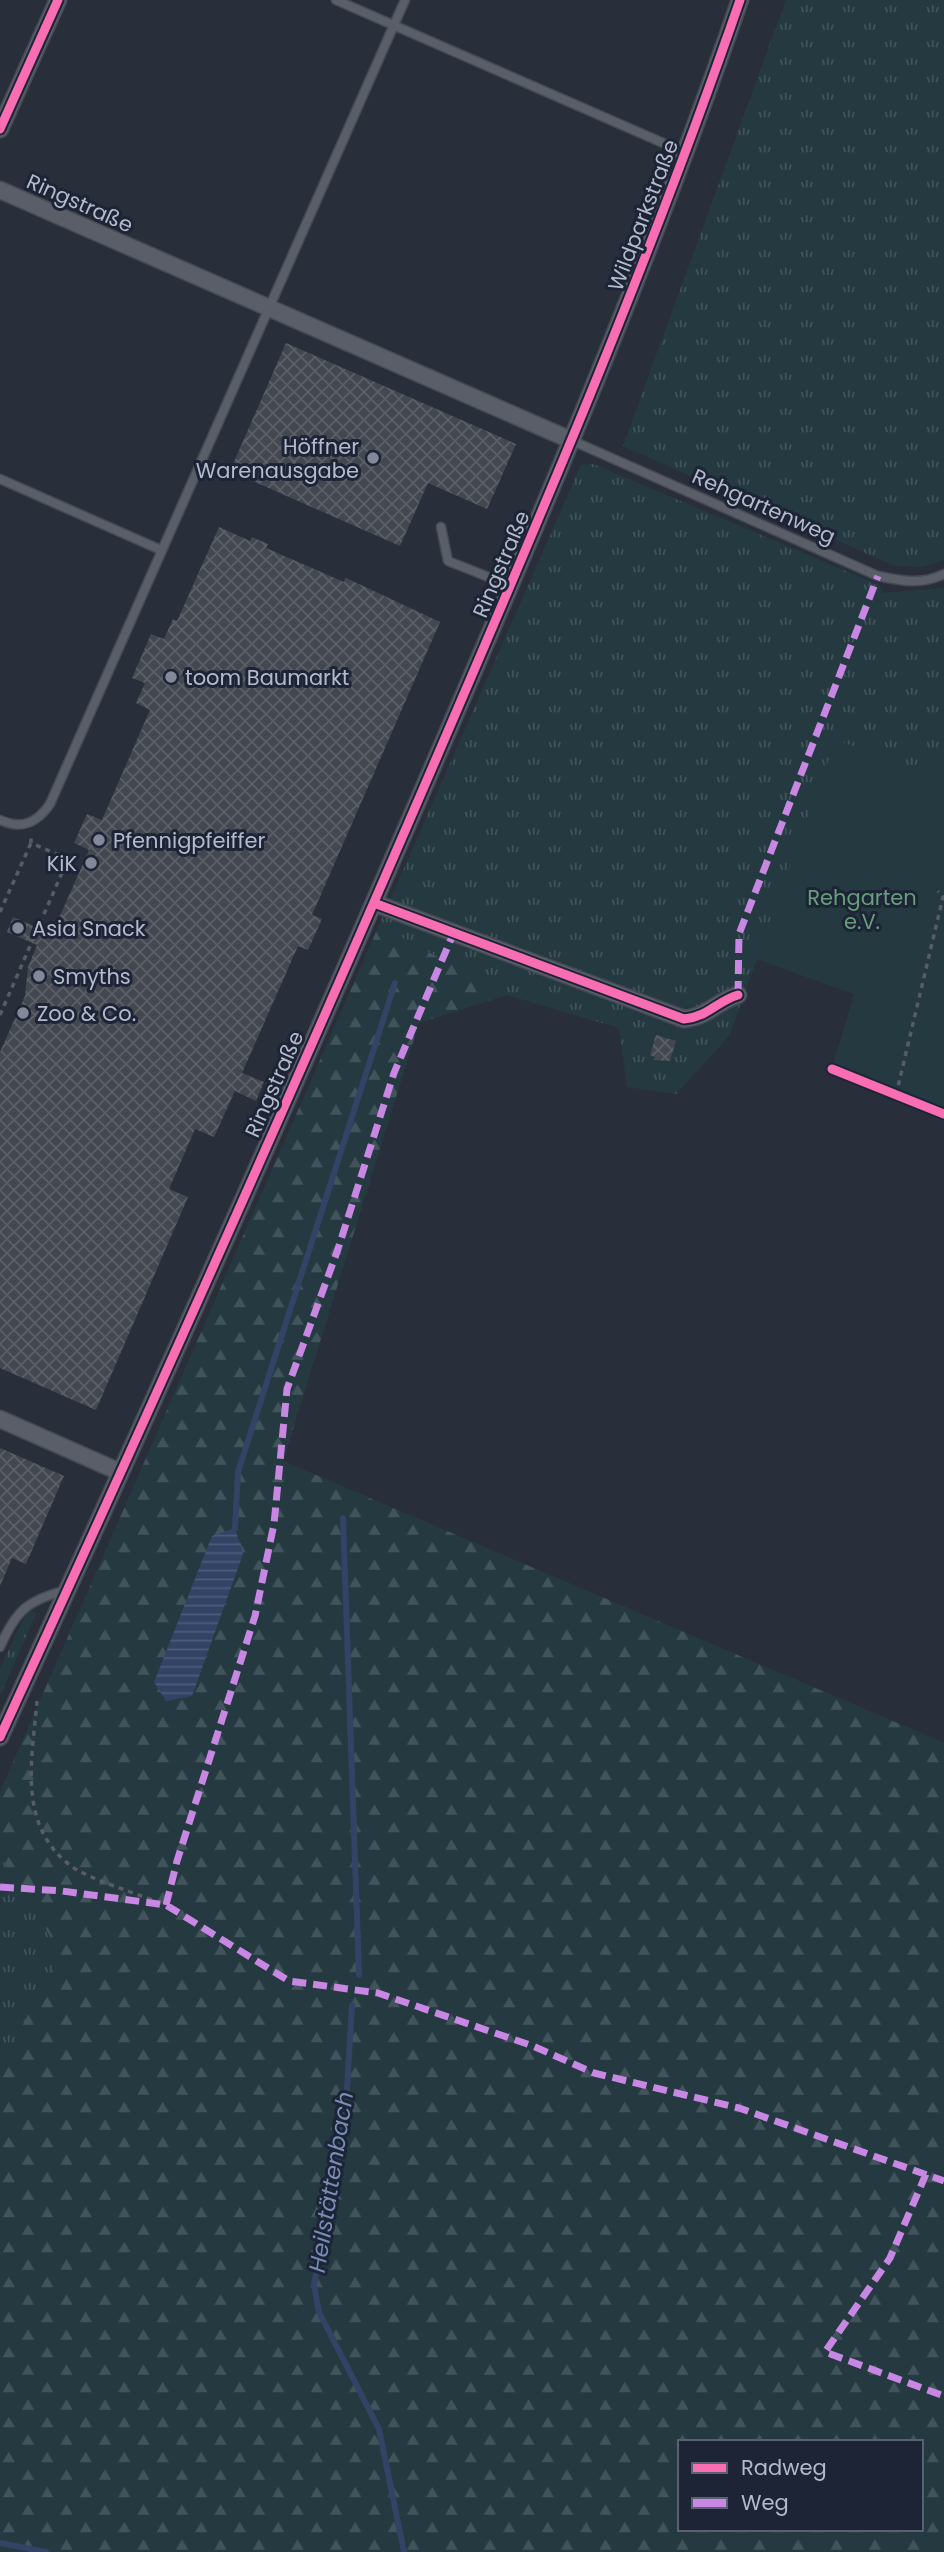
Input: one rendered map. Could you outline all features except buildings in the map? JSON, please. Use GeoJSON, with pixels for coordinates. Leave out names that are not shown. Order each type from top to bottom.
{"type":"FeatureCollection","features":[{"type":"Feature","properties":{"kind":"street"},"geometry":{"type":"LineString","coordinates":[[0,129],[58,0]]}},
{"type":"Feature","properties":{"kind":"street","name":"Wildparkstraße"},"geometry":{"type":"LineString","coordinates":[[573,441],[687,153],[740,0]]}},
{"type":"Feature","properties":{"kind":"street","name":"Ringstraße"},"geometry":{"type":"LineString","coordinates":[[0,190],[267,310],[573,441],[374,903],[0,1737]]}},
{"type":"Feature","properties":{"kind":"street"},"geometry":{"type":"LineString","coordinates":[[374,903],[684,1018],[698,1018],[713,1011],[725,999],[738,995]]}},
{"type":"Feature","properties":{"kind":"street"},"geometry":{"type":"LineString","coordinates":[[0,1419],[120,1472]]}},
{"type":"Feature","properties":{"kind":"lane"},"geometry":{"type":"LineString","coordinates":[[336,0],[687,153]]}},
{"type":"Feature","properties":{"kind":"lane"},"geometry":{"type":"LineString","coordinates":[[0,820],[18,825],[33,823],[50,804],[404,0]]}},
{"type":"Feature","properties":{"kind":"lane","name":"Rehgartenweg"},"geometry":{"type":"LineString","coordinates":[[573,441],[878,576],[904,582],[930,581],[944,574]]}},
{"type":"Feature","properties":{"kind":"lane"},"geometry":{"type":"LineString","coordinates":[[0,480],[161,551]]}},
{"type":"Feature","properties":{"kind":"lane"},"geometry":{"type":"LineString","coordinates":[[441,527],[448,561],[511,586]]}},
{"type":"Feature","properties":{"kind":"lane"},"geometry":{"type":"LineString","coordinates":[[0,1647],[13,1617],[39,1597],[67,1590]]}},
{"type":"Feature","properties":{"kind":"path"},"geometry":{"type":"LineString","coordinates":[[0,912],[31,844],[33,823]]}},
{"type":"Feature","properties":{"kind":"path"},"geometry":{"type":"LineString","coordinates":[[0,1015],[68,859],[31,844]]}},
{"type":"Feature","properties":{"kind":"path"},"geometry":{"type":"LineString","coordinates":[[896,1095],[943,897],[938,891]]}},
{"type":"Feature","properties":{"kind":"path"},"geometry":{"type":"LineString","coordinates":[[24,1685],[37,1697],[29,1789],[43,1836],[72,1867],[166,1905]]}},
{"type":"Feature","properties":{"kind":"green space"},"geometry":{"type":"Polygon","coordinates":[[[786,0],[944,0],[944,560],[921,567],[895,566],[623,446],[786,0]]]}},
{"type":"Feature","properties":{"kind":"green space"},"geometry":{"type":"Polygon","coordinates":[[[593,464],[879,585],[884,593],[944,588],[944,778],[836,741],[729,1036],[676,1094],[627,1087],[619,1028],[507,995],[379,925],[581,465],[593,464]]]}},
{"type":"Feature","properties":{"kind":"green space","name":"Rehgarten e.V."},"geometry":{"type":"Polygon","coordinates":[[[836,740],[944,778],[944,1114],[832,1069],[854,994],[756,959],[836,740]]]}},
{"type":"Feature","properties":{"kind":"green space"},"geometry":{"type":"Polygon","coordinates":[[[379,925],[507,995],[419,1023],[283,1461],[944,1743],[944,2552],[0,2552],[0,2069],[60,1952],[0,1856],[0,1792],[379,925]]]}},
{"type":"Feature","properties":{"kind":"green space"},"geometry":{"type":"Polygon","coordinates":[[[28,1610],[36,1614],[0,1696],[0,1668],[28,1610]]]}},
{"type":"Feature","properties":{"kind":"green space"},"geometry":{"type":"Polygon","coordinates":[[[0,1856],[60,1952],[0,2069],[0,1856]]]}},
{"type":"Feature","properties":{"kind":"water"},"geometry":{"type":"Polygon","coordinates":[[[235,1528],[243,1554],[192,1696],[166,1701],[154,1682],[212,1536],[235,1528]]]}},
{"type":"Feature","properties":{"kind":"waterway"},"geometry":{"type":"LineString","coordinates":[[235,1528],[238,1472],[395,983]]}},
{"type":"Feature","properties":{"kind":"waterway","name":"Heilstättenbach"},"geometry":{"type":"LineString","coordinates":[[343,1518],[359,1975]]}},
{"type":"Feature","properties":{"kind":"waterway","name":"Heilstättenbach"},"geometry":{"type":"LineString","coordinates":[[352,2005],[345,2122],[314,2285],[319,2312],[379,2429],[404,2552]]}},
{"type":"Feature","properties":{"kind":"waterway"},"geometry":{"type":"LineString","coordinates":[[0,2543],[46,2552]]}},
{"type":"Feature","properties":{"kind":"marked path"},"geometry":{"type":"LineString","coordinates":[[738,995],[739,934],[878,576]]}},
{"type":"Feature","properties":{"kind":"marked path"},"geometry":{"type":"LineString","coordinates":[[166,1905],[177,1861],[255,1616],[274,1524],[287,1389],[338,1249],[394,1073],[454,932]]}},
{"type":"Feature","properties":{"kind":"marked path"},"geometry":{"type":"LineString","coordinates":[[0,1887],[62,1891],[166,1905],[289,1981],[378,1993],[533,2046],[594,2073],[739,2108],[944,2181]]}},
{"type":"Feature","properties":{"kind":"marked path"},"geometry":{"type":"LineString","coordinates":[[926,2174],[890,2258],[825,2352],[944,2396]]}},
{"type":"Feature","properties":{"kind":"cycle path"},"geometry":{"type":"LineString","coordinates":[[0,129],[58,0]]}},
{"type":"Feature","properties":{"kind":"cycle path"},"geometry":{"type":"LineString","coordinates":[[0,1737],[273,1131],[514,576],[632,290],[740,0]]}},
{"type":"Feature","properties":{"kind":"cycle path"},"geometry":{"type":"LineString","coordinates":[[374,903],[684,1019],[700,1015],[738,995]]}},
{"type":"Feature","properties":{"kind":"cycle path"},"geometry":{"type":"LineString","coordinates":[[832,1069],[944,1114]]}},
{"type":"Feature","properties":{"kind":"place","name":"Höffner Warenausgabe"},"geometry":{"type":"Point","coordinates":[373,458]}},
{"type":"Feature","properties":{"kind":"place","name":"toom Baumarkt"},"geometry":{"type":"Point","coordinates":[171,677]}},
{"type":"Feature","properties":{"kind":"place","name":"Pfennigpfeiffer"},"geometry":{"type":"Point","coordinates":[99,840]}},
{"type":"Feature","properties":{"kind":"place","name":"KiK"},"geometry":{"type":"Point","coordinates":[91,863]}},
{"type":"Feature","properties":{"kind":"place","name":"Asia Snack"},"geometry":{"type":"Point","coordinates":[18,928]}},
{"type":"Feature","properties":{"kind":"place","name":"Smyths"},"geometry":{"type":"Point","coordinates":[39,976]}},
{"type":"Feature","properties":{"kind":"place","name":"Zoo & Co."},"geometry":{"type":"Point","coordinates":[23,1013]}}]}
